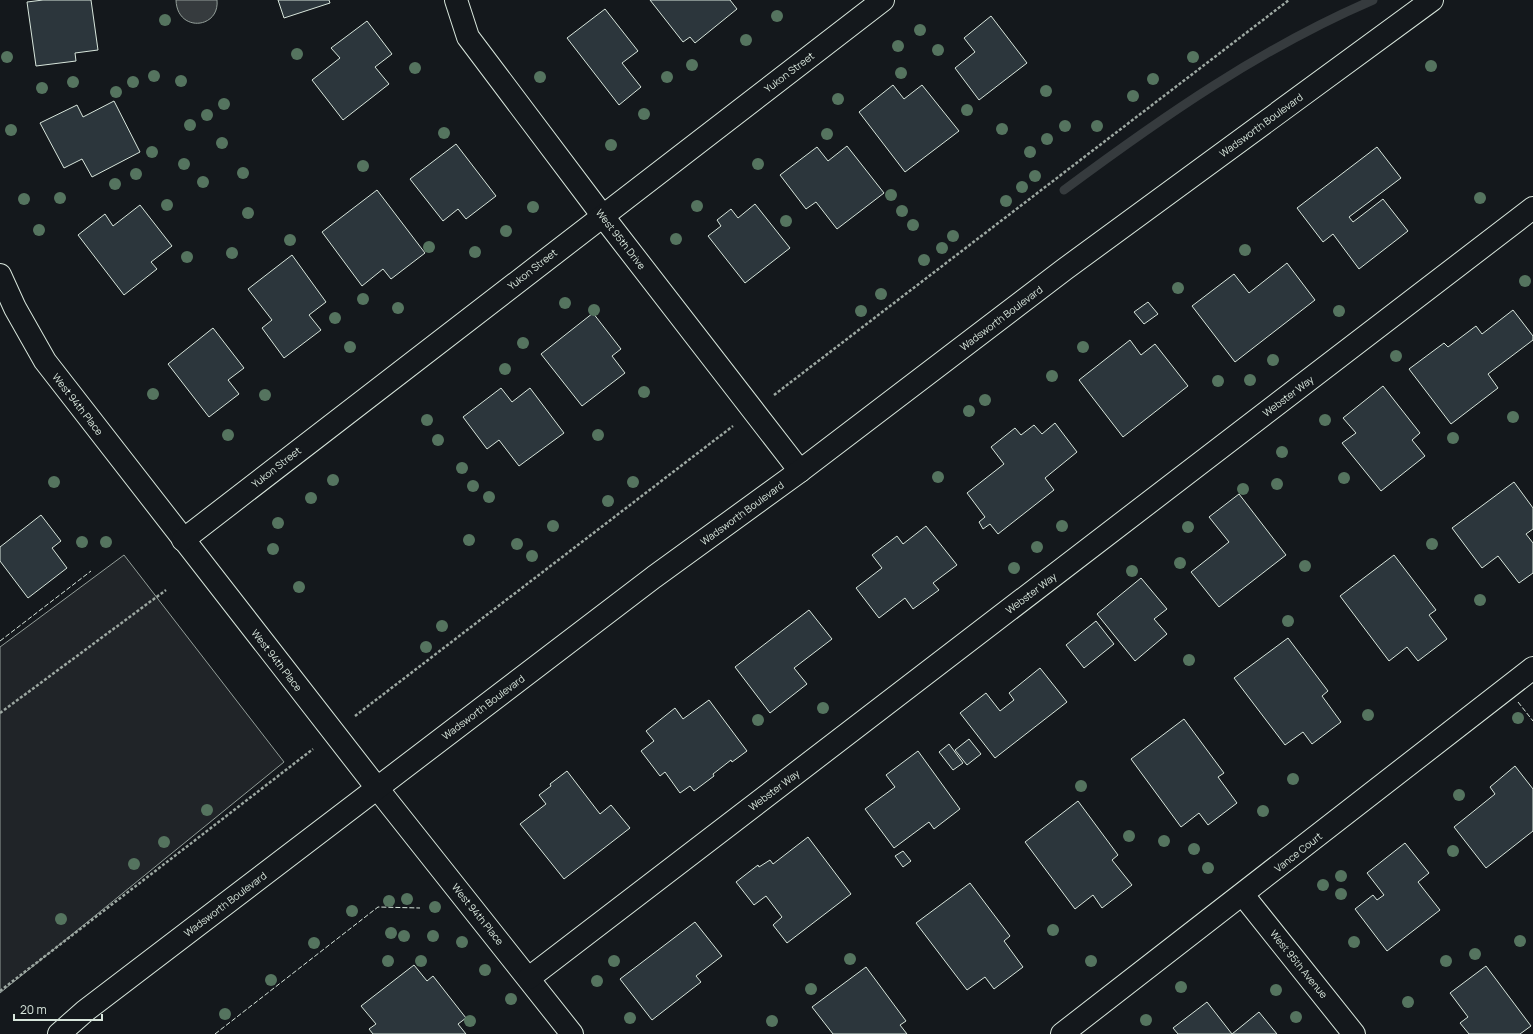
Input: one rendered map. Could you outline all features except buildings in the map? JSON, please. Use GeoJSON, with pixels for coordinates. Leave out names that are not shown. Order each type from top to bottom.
{"type":"FeatureCollection","features":[{"type":"Feature","properties":{"kind":"street","name":"West 95th Drive"},"geometry":{"type":"LineString","coordinates":[[456,0],[468,37],[602,215],[800,471]]}},
{"type":"Feature","properties":{"kind":"street","name":"Yukon Street"},"geometry":{"type":"LineString","coordinates":[[183,540],[602,215],[883,0]]}},
{"type":"Feature","properties":{"kind":"street","name":"Wadsworth Boulevard"},"geometry":{"type":"LineString","coordinates":[[59,1034],[85,1011],[654,577],[800,471],[1065,269],[1432,0]]}},
{"type":"Feature","properties":{"kind":"street","name":"Webster Way"},"geometry":{"type":"LineString","coordinates":[[529,978],[1533,208]]}},
{"type":"Feature","properties":{"kind":"street","name":"West 94th Place"},"geometry":{"type":"LineString","coordinates":[[0,275],[15,308],[45,361],[377,788],[572,1034]]}},
{"type":"Feature","properties":{"kind":"street","name":"Vance Court"},"geometry":{"type":"LineString","coordinates":[[1062,1034],[1243,895],[1533,668]]}},
{"type":"Feature","properties":{"kind":"street","name":"West 95th Avenue"},"geometry":{"type":"LineString","coordinates":[[1243,895],[1354,1034]]}},
{"type":"Feature","properties":{"kind":"path"},"geometry":{"type":"LineString","coordinates":[[0,991],[753,410],[1289,0]]}},
{"type":"Feature","properties":{"kind":"path"},"geometry":{"type":"LineString","coordinates":[[0,713],[166,590]]}},
{"type":"Feature","properties":{"kind":"shaded area"},"geometry":{"type":"Polygon","coordinates":[[[176,0],[217,0],[216,10],[212,17],[206,21],[198,23],[190,22],[183,18],[178,11],[176,0]]]}},
{"type":"Feature","properties":{"kind":"shaded area"},"geometry":{"type":"Polygon","coordinates":[[[124,555],[284,762],[0,993],[0,647],[124,555]]]}},
{"type":"Feature","properties":{"kind":"waterway"},"geometry":{"type":"LineString","coordinates":[[1064,190],[1175,111],[1252,62],[1291,40],[1373,0]]}},
{"type":"Feature","properties":{"kind":"fence"},"geometry":{"type":"LineString","coordinates":[[0,641],[91,571]]}},
{"type":"Feature","properties":{"kind":"fence"},"geometry":{"type":"LineString","coordinates":[[1518,702],[1533,721]]}},
{"type":"Feature","properties":{"kind":"fence"},"geometry":{"type":"LineString","coordinates":[[215,1034],[378,907],[420,908]]}}]}
